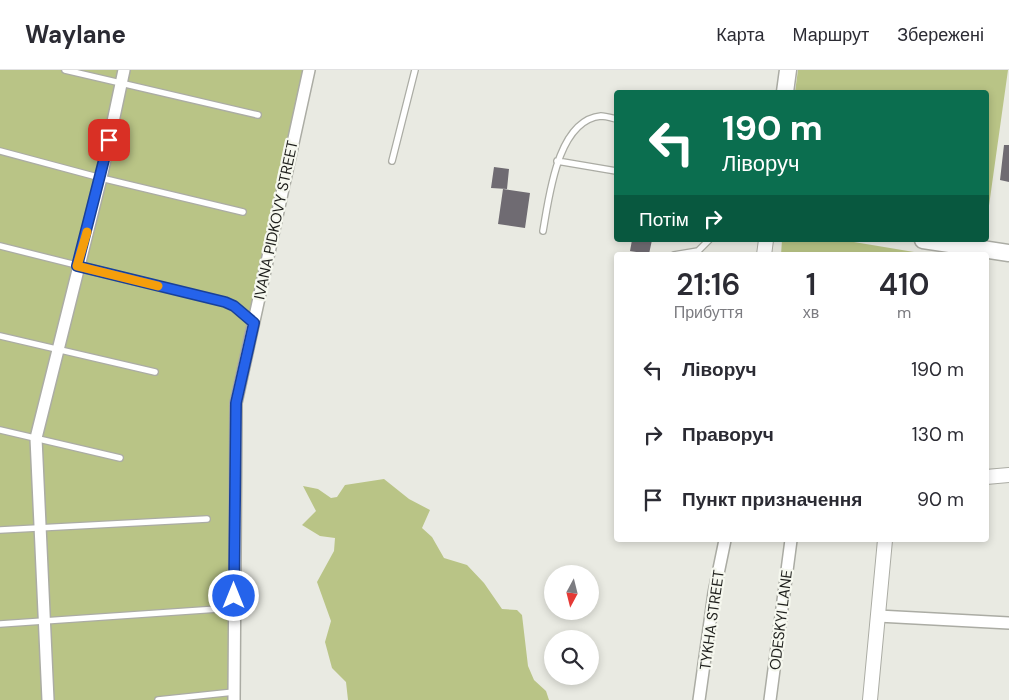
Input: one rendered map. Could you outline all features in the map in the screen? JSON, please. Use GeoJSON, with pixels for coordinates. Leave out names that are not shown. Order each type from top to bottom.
{"type":"FeatureCollection","features":[{"type":"Feature","properties":{"kind":"main road"},"geometry":{"type":"LineString","coordinates":[[785,90],[788,70]]}},
{"type":"Feature","properties":{"kind":"main road"},"geometry":{"type":"LineString","coordinates":[[932,242],[979,252]]}},
{"type":"Feature","properties":{"kind":"main road"},"geometry":{"type":"LineString","coordinates":[[989,253],[1009,253]]}},
{"type":"Feature","properties":{"kind":"street"},"geometry":{"type":"LineString","coordinates":[[48,700],[36,438],[77,266],[101,178],[124,70]]}},
{"type":"Feature","properties":{"kind":"street","name":"IVANA PIDKOVY STREET"},"geometry":{"type":"LineString","coordinates":[[234,696],[236,403],[309,70]]}},
{"type":"Feature","properties":{"kind":"street"},"geometry":{"type":"LineString","coordinates":[[989,478],[1009,475]]}},
{"type":"Feature","properties":{"kind":"street","name":"TYKHA STREET"},"geometry":{"type":"LineString","coordinates":[[699,700],[714,593],[725,542]]}},
{"type":"Feature","properties":{"kind":"street","name":"ODESKYI LANE"},"geometry":{"type":"LineString","coordinates":[[770,700],[791,542]]}},
{"type":"Feature","properties":{"kind":"street"},"geometry":{"type":"LineString","coordinates":[[870,700],[884,542]]}},
{"type":"Feature","properties":{"kind":"street"},"geometry":{"type":"LineString","coordinates":[[878,616],[1009,623]]}},
{"type":"Feature","properties":{"kind":"lane"},"geometry":{"type":"LineString","coordinates":[[65,70],[258,116]]}},
{"type":"Feature","properties":{"kind":"lane"},"geometry":{"type":"LineString","coordinates":[[392,160],[415,70]]}},
{"type":"Feature","properties":{"kind":"lane"},"geometry":{"type":"LineString","coordinates":[[544,231],[557,160],[580,124],[601,116],[614,119]]}},
{"type":"Feature","properties":{"kind":"lane"},"geometry":{"type":"LineString","coordinates":[[0,151],[101,178],[243,212]]}},
{"type":"Feature","properties":{"kind":"lane"},"geometry":{"type":"LineString","coordinates":[[557,160],[614,171]]}},
{"type":"Feature","properties":{"kind":"lane"},"geometry":{"type":"LineString","coordinates":[[0,246],[225,302],[234,306],[254,323]]}},
{"type":"Feature","properties":{"kind":"lane"},"geometry":{"type":"LineString","coordinates":[[0,336],[155,372]]}},
{"type":"Feature","properties":{"kind":"lane"},"geometry":{"type":"LineString","coordinates":[[0,430],[120,458]]}},
{"type":"Feature","properties":{"kind":"lane"},"geometry":{"type":"LineString","coordinates":[[0,530],[207,519]]}},
{"type":"Feature","properties":{"kind":"lane"},"geometry":{"type":"LineString","coordinates":[[0,624],[218,609]]}},
{"type":"Feature","properties":{"kind":"lane"},"geometry":{"type":"LineString","coordinates":[[158,700],[234,696]]}},
{"type":"Feature","properties":{"kind":"green space"},"geometry":{"type":"Polygon","coordinates":[[[0,70],[305,70],[231,401],[229,700],[0,700],[0,70]]]}},
{"type":"Feature","properties":{"kind":"green space"},"geometry":{"type":"Polygon","coordinates":[[[798,70],[1008,70],[989,206],[989,90],[795,90],[798,70]]]}},
{"type":"Feature","properties":{"kind":"green space"},"geometry":{"type":"Polygon","coordinates":[[[782,242],[854,242],[914,252],[781,252],[782,242]]]}},
{"type":"Feature","properties":{"kind":"green space"},"geometry":{"type":"Polygon","coordinates":[[[384,479],[409,499],[430,510],[422,528],[432,537],[444,558],[467,565],[484,583],[502,609],[517,610],[522,615],[528,666],[534,680],[546,691],[549,700],[348,700],[346,682],[332,668],[325,642],[331,621],[317,582],[334,551],[335,538],[320,536],[302,525],[316,511],[303,486],[318,489],[331,498],[337,497],[345,485],[384,479]]]}},
{"type":"Feature","properties":{"kind":"building"},"geometry":{"type":"Polygon","coordinates":[[[1004,145],[1009,145],[1009,182],[1000,180],[1004,145]]]}},
{"type":"Feature","properties":{"kind":"building"},"geometry":{"type":"Polygon","coordinates":[[[494,167],[509,169],[507,189],[491,188],[494,167]]]}},
{"type":"Feature","properties":{"kind":"building"},"geometry":{"type":"Polygon","coordinates":[[[503,189],[530,193],[525,228],[498,224],[503,189]]]}},
{"type":"Feature","properties":{"kind":"building"},"geometry":{"type":"Polygon","coordinates":[[[632,242],[652,242],[649,252],[630,251],[632,242]]]}},
{"type":"Feature","properties":{"kind":"slow traffic"},"geometry":{"type":"LineString","coordinates":[[87,232],[77,266],[158,286]]}},
{"type":"Feature","properties":{"kind":"route"},"geometry":{"type":"LineString","coordinates":[[109,140],[101,178],[77,266],[225,302],[234,306],[254,323],[236,403],[234,596]]}}]}
